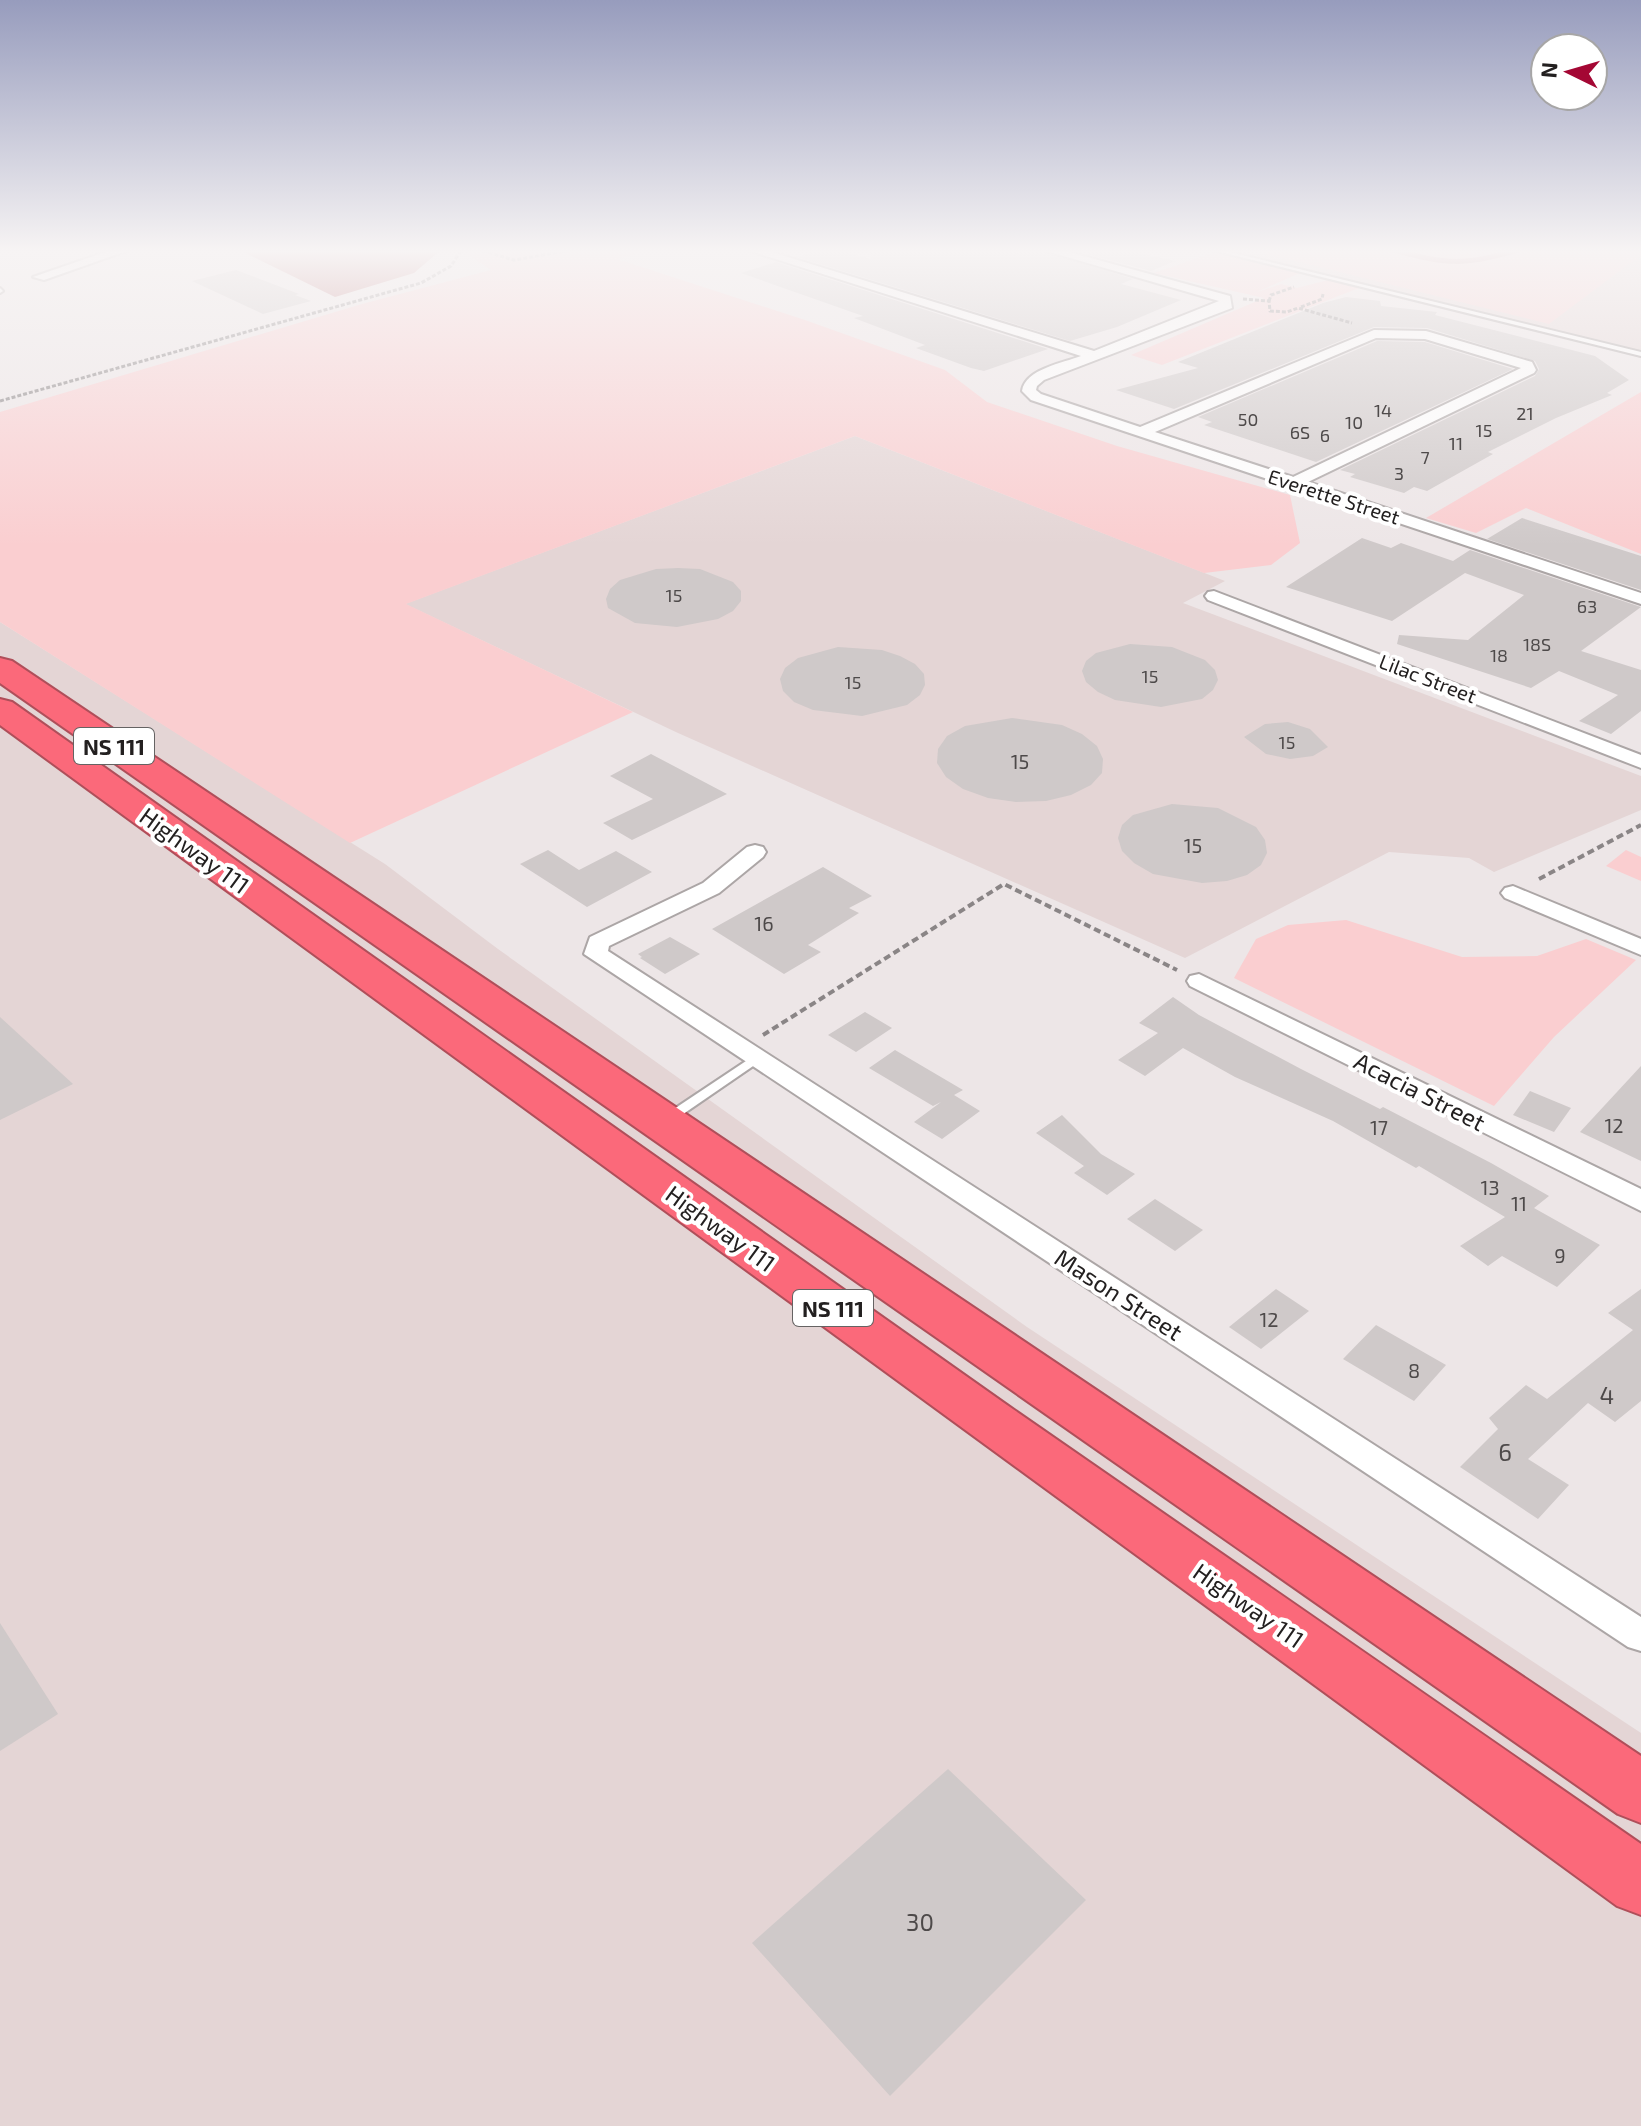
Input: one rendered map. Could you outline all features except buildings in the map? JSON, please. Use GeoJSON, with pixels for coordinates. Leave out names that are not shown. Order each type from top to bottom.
{"type":"FeatureCollection","features":[{"type":"Feature","properties":{"kind":"highway"},"geometry":{"type":"LineString","coordinates":[[0,652],[171,776],[227,824]]}},
{"type":"Feature","properties":{"kind":"highway","name":"Highway 111"},"geometry":{"type":"LineString","coordinates":[[0,668],[1641,1793]]}},
{"type":"Feature","properties":{"kind":"highway","name":"Highway 111"},"geometry":{"type":"LineString","coordinates":[[9,719],[1641,1883]]}},
{"type":"Feature","properties":{"kind":"street"},"geometry":{"type":"LineString","coordinates":[[1071,348],[1093,355],[1111,348]]}},
{"type":"Feature","properties":{"kind":"street"},"geometry":{"type":"LineString","coordinates":[[1141,432],[1340,348]]}},
{"type":"Feature","properties":{"kind":"street"},"geometry":{"type":"LineString","coordinates":[[1294,483],[1529,370],[1519,360],[1475,348]]}},
{"type":"Feature","properties":{"kind":"street","name":"Everette Street"},"geometry":{"type":"LineString","coordinates":[[1093,355],[1039,377],[1030,384],[1029,390],[1041,400],[1641,599]]}},
{"type":"Feature","properties":{"kind":"street","name":"Lilac Street"},"geometry":{"type":"LineString","coordinates":[[1214,596],[1641,762]]}},
{"type":"Feature","properties":{"kind":"street","name":"Mason Street"},"geometry":{"type":"LineString","coordinates":[[755,852],[711,888],[598,942],[596,954],[1641,1636]]}},
{"type":"Feature","properties":{"kind":"street"},"geometry":{"type":"LineString","coordinates":[[1513,893],[1641,948]]}},
{"type":"Feature","properties":{"kind":"street","name":"Acacia Street"},"geometry":{"type":"LineString","coordinates":[[1199,981],[1641,1201]]}},
{"type":"Feature","properties":{"kind":"lane"},"geometry":{"type":"LineString","coordinates":[[1617,348],[1641,354]]}},
{"type":"Feature","properties":{"kind":"lane"},"geometry":{"type":"LineString","coordinates":[[663,1122],[748,1054]]}},
{"type":"Feature","properties":{"kind":"path"},"geometry":{"type":"LineString","coordinates":[[0,401],[188,348]]}},
{"type":"Feature","properties":{"kind":"path"},"geometry":{"type":"LineString","coordinates":[[1513,893],[1641,825]]}},
{"type":"Feature","properties":{"kind":"path"},"geometry":{"type":"LineString","coordinates":[[748,1054],[1004,884],[1199,981]]}},
{"type":"Feature","properties":{"kind":"shaded area"},"geometry":{"type":"Polygon","coordinates":[[[214,348],[884,348],[945,370],[987,402],[1117,446],[1290,495],[1300,543],[1271,565],[1204,573],[855,436],[406,604],[633,712],[350,843],[0,622],[0,412],[214,348]]]}},
{"type":"Feature","properties":{"kind":"shaded area"},"geometry":{"type":"Polygon","coordinates":[[[1147,348],[1205,348],[1162,365],[1131,355],[1147,348]]]}},
{"type":"Feature","properties":{"kind":"shaded area"},"geometry":{"type":"Polygon","coordinates":[[[1603,348],[1641,348],[1641,358],[1603,348]]]}},
{"type":"Feature","properties":{"kind":"shaded area"},"geometry":{"type":"Polygon","coordinates":[[[1641,392],[1641,554],[1526,508],[1476,533],[1426,518],[1641,392]]]}},
{"type":"Feature","properties":{"kind":"shaded area"},"geometry":{"type":"Polygon","coordinates":[[[855,436],[1225,581],[1183,603],[1641,776],[1641,810],[1494,872],[1469,858],[1389,852],[1185,958],[678,733],[405,604],[855,436]]]}},
{"type":"Feature","properties":{"kind":"shaded area"},"geometry":{"type":"Polygon","coordinates":[[[0,622],[385,864],[498,949],[1027,1327],[1641,1733],[1641,2126],[0,2126],[0,622]]]}},
{"type":"Feature","properties":{"kind":"shaded area"},"geometry":{"type":"Polygon","coordinates":[[[1626,850],[1641,857],[1641,881],[1606,866],[1626,850]]]}},
{"type":"Feature","properties":{"kind":"shaded area"},"geometry":{"type":"Polygon","coordinates":[[[1346,920],[1462,957],[1537,956],[1586,939],[1636,960],[1554,1037],[1494,1106],[1234,978],[1256,939],[1288,925],[1346,920]]]}}]}
